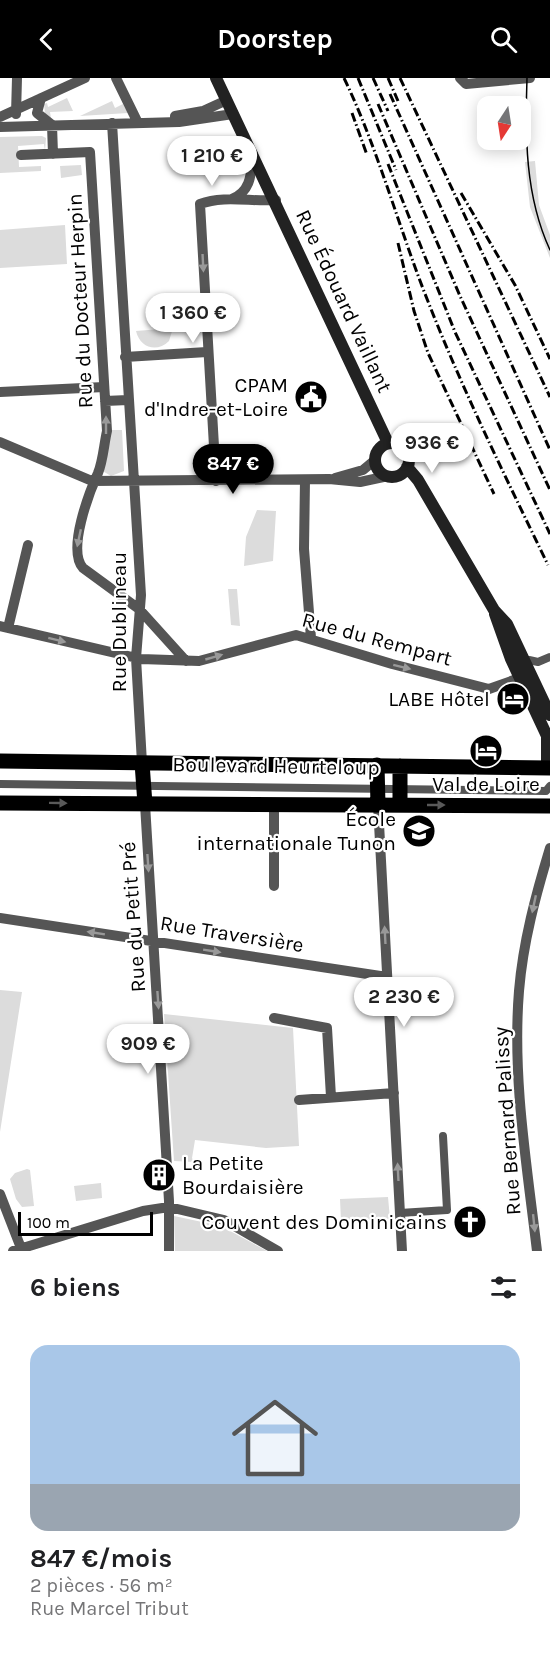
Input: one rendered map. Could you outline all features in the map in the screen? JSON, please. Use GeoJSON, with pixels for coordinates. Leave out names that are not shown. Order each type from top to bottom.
{"type":"FeatureCollection","features":[{"type":"Feature","properties":{"kind":"main road","name":"Rue Édouard Vaillant"},"geometry":{"type":"LineString","coordinates":[[216,78],[276,200],[388,443]]}},
{"type":"Feature","properties":{"kind":"main road"},"geometry":{"type":"LineString","coordinates":[[398,473],[408,459],[404,449],[388,443],[379,449],[375,460],[379,471],[398,473],[428,500],[494,610],[528,682],[548,736],[549,768]]}},
{"type":"Feature","properties":{"kind":"main road"},"geometry":{"type":"LineString","coordinates":[[528,682],[550,716]]}},
{"type":"Feature","properties":{"kind":"main road","name":"Boulevard Heurteloup"},"geometry":{"type":"LineString","coordinates":[[0,761],[549,768]]}},
{"type":"Feature","properties":{"kind":"main road"},"geometry":{"type":"LineString","coordinates":[[142,763],[145,804]]}},
{"type":"Feature","properties":{"kind":"main road"},"geometry":{"type":"LineString","coordinates":[[377,765],[378,805]]}},
{"type":"Feature","properties":{"kind":"main road"},"geometry":{"type":"LineString","coordinates":[[400,766],[400,805]]}},
{"type":"Feature","properties":{"kind":"main road","name":"Boulevard Heurteloup"},"geometry":{"type":"LineString","coordinates":[[0,802],[550,806]]}},
{"type":"Feature","properties":{"kind":"street"},"geometry":{"type":"LineString","coordinates":[[16,126],[17,78]]}},
{"type":"Feature","properties":{"kind":"street"},"geometry":{"type":"LineString","coordinates":[[0,117],[85,78]]}},
{"type":"Feature","properties":{"kind":"street"},"geometry":{"type":"LineString","coordinates":[[116,78],[137,122]]}},
{"type":"Feature","properties":{"kind":"street"},"geometry":{"type":"LineString","coordinates":[[460,78],[466,84],[523,79]]}},
{"type":"Feature","properties":{"kind":"street"},"geometry":{"type":"LineString","coordinates":[[41,98],[37,113],[52,125],[53,154]]}},
{"type":"Feature","properties":{"kind":"street"},"geometry":{"type":"LineString","coordinates":[[137,122],[196,113],[226,100]]}},
{"type":"Feature","properties":{"kind":"street"},"geometry":{"type":"LineString","coordinates":[[0,127],[190,122],[233,114]]}},
{"type":"Feature","properties":{"kind":"street","name":"Rue du Docteur Herpin"},"geometry":{"type":"LineString","coordinates":[[112,123],[125,357],[135,482]]}},
{"type":"Feature","properties":{"kind":"street","name":"Rue du Docteur Herpin"},"geometry":{"type":"LineString","coordinates":[[21,155],[90,152],[107,431],[98,472],[93,482],[78,540],[78,560],[83,568],[139,609]]}},
{"type":"Feature","properties":{"kind":"street"},"geometry":{"type":"LineString","coordinates":[[232,199],[251,180],[253,153]]}},
{"type":"Feature","properties":{"kind":"street"},"geometry":{"type":"LineString","coordinates":[[216,481],[200,204],[232,199],[252,202],[276,200]]}},
{"type":"Feature","properties":{"kind":"street"},"geometry":{"type":"LineString","coordinates":[[100,298],[122,297]]}},
{"type":"Feature","properties":{"kind":"street"},"geometry":{"type":"LineString","coordinates":[[125,357],[207,352]]}},
{"type":"Feature","properties":{"kind":"street"},"geometry":{"type":"LineString","coordinates":[[0,392],[104,387]]}},
{"type":"Feature","properties":{"kind":"street"},"geometry":{"type":"LineString","coordinates":[[105,401],[128,400]]}},
{"type":"Feature","properties":{"kind":"street"},"geometry":{"type":"LineString","coordinates":[[0,442],[93,482],[329,479],[366,481],[398,473]]}},
{"type":"Feature","properties":{"kind":"street"},"geometry":{"type":"LineString","coordinates":[[329,479],[363,470],[375,460]]}},
{"type":"Feature","properties":{"kind":"street"},"geometry":{"type":"LineString","coordinates":[[305,480],[304,549],[311,638]]}},
{"type":"Feature","properties":{"kind":"street","name":"Rue Dublineau"},"geometry":{"type":"LineString","coordinates":[[135,482],[139,609],[136,658],[142,763]]}},
{"type":"Feature","properties":{"kind":"street"},"geometry":{"type":"LineString","coordinates":[[4,627],[28,545]]}},
{"type":"Feature","properties":{"kind":"street"},"geometry":{"type":"LineString","coordinates":[[139,609],[186,661]]}},
{"type":"Feature","properties":{"kind":"street","name":"Rue du Rempart"},"geometry":{"type":"LineString","coordinates":[[4,627],[136,658],[186,661],[203,660],[291,635],[311,638],[392,664],[489,689],[528,682]]}},
{"type":"Feature","properties":{"kind":"street"},"geometry":{"type":"LineString","coordinates":[[529,660],[538,662],[550,657]]}},
{"type":"Feature","properties":{"kind":"street","name":"Boulevard Heurteloup"},"geometry":{"type":"LineString","coordinates":[[0,784],[546,791],[550,786]]}},
{"type":"Feature","properties":{"kind":"street","name":"Rue du Petit Pré"},"geometry":{"type":"LineString","coordinates":[[145,804],[169,1207],[169,1251]]}},
{"type":"Feature","properties":{"kind":"street"},"geometry":{"type":"LineString","coordinates":[[273,886],[274,804]]}},
{"type":"Feature","properties":{"kind":"street"},"geometry":{"type":"LineString","coordinates":[[378,805],[402,1251]]}},
{"type":"Feature","properties":{"kind":"street","name":"Rue Bernard Palissy"},"geometry":{"type":"LineString","coordinates":[[537,1251],[518,1056],[516,989],[537,894],[550,848]]}},
{"type":"Feature","properties":{"kind":"street","name":"Rue Traversière"},"geometry":{"type":"LineString","coordinates":[[0,918],[387,977]]}},
{"type":"Feature","properties":{"kind":"street"},"geometry":{"type":"LineString","coordinates":[[388,994],[401,994]]}},
{"type":"Feature","properties":{"kind":"street"},"geometry":{"type":"LineString","coordinates":[[274,1018],[327,1028],[331,1097]]}},
{"type":"Feature","properties":{"kind":"street"},"geometry":{"type":"LineString","coordinates":[[300,1100],[394,1093]]}},
{"type":"Feature","properties":{"kind":"street"},"geometry":{"type":"LineString","coordinates":[[400,1213],[447,1210],[443,1136]]}},
{"type":"Feature","properties":{"kind":"street"},"geometry":{"type":"LineString","coordinates":[[0,1194],[17,1250],[143,1211],[169,1207],[224,1220],[278,1251]]}},
{"type":"Feature","properties":{"kind":"shaded area"},"geometry":{"type":"Polygon","coordinates":[[[67,98],[73,111],[50,112],[51,118],[45,114],[44,104],[47,103],[48,107],[67,98]]]}},
{"type":"Feature","properties":{"kind":"shaded area"},"geometry":{"type":"Polygon","coordinates":[[[112,101],[115,108],[123,104],[128,113],[80,116],[112,101]]]}},
{"type":"Feature","properties":{"kind":"shaded area"},"geometry":{"type":"Polygon","coordinates":[[[42,136],[46,138],[45,151],[44,144],[18,146],[19,167],[41,166],[41,171],[0,173],[0,137],[42,136]]]}},
{"type":"Feature","properties":{"kind":"shaded area"},"geometry":{"type":"Polygon","coordinates":[[[535,161],[539,205],[550,235],[550,258],[530,207],[525,162],[535,161]]]}},
{"type":"Feature","properties":{"kind":"shaded area"},"geometry":{"type":"Polygon","coordinates":[[[81,165],[82,175],[61,178],[60,166],[81,165]]]}},
{"type":"Feature","properties":{"kind":"shaded area"},"geometry":{"type":"Polygon","coordinates":[[[65,225],[67,264],[0,268],[0,230],[65,225]]]}},
{"type":"Feature","properties":{"kind":"shaded area"},"geometry":{"type":"Polygon","coordinates":[[[173,328],[169,341],[154,348],[145,345],[136,331],[173,328]]]}},
{"type":"Feature","properties":{"kind":"shaded area"},"geometry":{"type":"Polygon","coordinates":[[[111,430],[122,430],[124,471],[111,476],[101,470],[111,430]]]}},
{"type":"Feature","properties":{"kind":"shaded area"},"geometry":{"type":"Polygon","coordinates":[[[257,510],[276,511],[273,561],[244,566],[246,537],[257,510]]]}},
{"type":"Feature","properties":{"kind":"shaded area"},"geometry":{"type":"Polygon","coordinates":[[[228,589],[237,589],[240,626],[231,625],[228,589]]]}},
{"type":"Feature","properties":{"kind":"shaded area"},"geometry":{"type":"Polygon","coordinates":[[[0,990],[22,992],[0,1132],[0,990]]]}},
{"type":"Feature","properties":{"kind":"shaded area"},"geometry":{"type":"Polygon","coordinates":[[[164,1014],[293,1028],[299,1146],[266,1148],[195,1140],[192,1158],[194,1162],[174,1161],[164,1014]]]}},
{"type":"Feature","properties":{"kind":"shaded area"},"geometry":{"type":"Polygon","coordinates":[[[30,1170],[34,1206],[22,1207],[16,1199],[10,1179],[15,1173],[30,1170]]]}},
{"type":"Feature","properties":{"kind":"shaded area"},"geometry":{"type":"Polygon","coordinates":[[[101,1183],[102,1198],[76,1201],[74,1186],[101,1183]]]}},
{"type":"Feature","properties":{"kind":"shaded area"},"geometry":{"type":"Polygon","coordinates":[[[388,1197],[390,1219],[341,1221],[340,1199],[388,1197]]]}},
{"type":"Feature","properties":{"kind":"shaded area"},"geometry":{"type":"Polygon","coordinates":[[[174,1216],[221,1226],[267,1251],[175,1251],[174,1216]]]}},
{"type":"Feature","properties":{"kind":"tunnel"},"geometry":{"type":"LineString","coordinates":[[401,994],[414,993]]}},
{"type":"Feature","properties":{"kind":"tram line"},"geometry":{"type":"LineString","coordinates":[[527,78],[528,166],[536,208],[550,250]]}},
{"type":"Feature","properties":{"kind":"railway"},"geometry":{"type":"LineString","coordinates":[[344,78],[368,134],[442,337],[486,436],[548,565]]}},
{"type":"Feature","properties":{"kind":"railway"},"geometry":{"type":"LineString","coordinates":[[358,78],[396,170]]}},
{"type":"Feature","properties":{"kind":"railway"},"geometry":{"type":"LineString","coordinates":[[373,78],[388,111]]}},
{"type":"Feature","properties":{"kind":"railway"},"geometry":{"type":"LineString","coordinates":[[388,78],[398,101]]}},
{"type":"Feature","properties":{"kind":"railway"},"geometry":{"type":"LineString","coordinates":[[400,78],[550,397]]}},
{"type":"Feature","properties":{"kind":"railway"},"geometry":{"type":"LineString","coordinates":[[390,94],[550,450]]}},
{"type":"Feature","properties":{"kind":"railway"},"geometry":{"type":"LineString","coordinates":[[378,104],[460,296],[550,490]]}},
{"type":"Feature","properties":{"kind":"railway"},"geometry":{"type":"LineString","coordinates":[[352,113],[367,155]]}},
{"type":"Feature","properties":{"kind":"railway"},"geometry":{"type":"LineString","coordinates":[[388,164],[455,332],[550,534]]}},
{"type":"Feature","properties":{"kind":"railway"},"geometry":{"type":"LineString","coordinates":[[461,193],[515,285],[550,359]]}},
{"type":"Feature","properties":{"kind":"railway"},"geometry":{"type":"LineString","coordinates":[[398,243],[414,311],[428,353],[494,494]]}},
{"type":"Feature","properties":{"kind":"place","name":"CPAM d'Indre-et-Loire"},"geometry":{"type":"Point","coordinates":[311,397]}},
{"type":"Feature","properties":{"kind":"place","name":"LABE Hôtel"},"geometry":{"type":"Point","coordinates":[513,699]}},
{"type":"Feature","properties":{"kind":"place","name":"Val de Loire"},"geometry":{"type":"Point","coordinates":[486,751]}},
{"type":"Feature","properties":{"kind":"place","name":"École internationale Tunon"},"geometry":{"type":"Point","coordinates":[419,831]}},
{"type":"Feature","properties":{"kind":"place","name":"La Petite Bourdaisière"},"geometry":{"type":"Point","coordinates":[159,1175]}},
{"type":"Feature","properties":{"kind":"place","name":"Couvent des Dominicains"},"geometry":{"type":"Point","coordinates":[470,1222]}}]}
